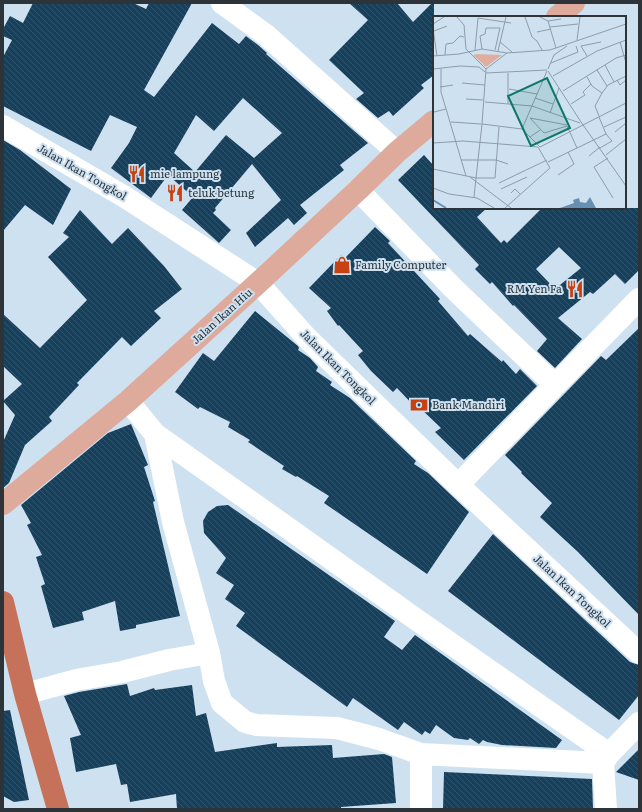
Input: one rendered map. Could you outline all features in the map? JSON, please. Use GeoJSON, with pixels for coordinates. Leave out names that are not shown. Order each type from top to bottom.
{"type":"FeatureCollection","features":[{"type":"Feature","properties":{"kind":"highway"},"geometry":{"type":"LineString","coordinates":[[3,602],[24,694],[58,809]]}},
{"type":"Feature","properties":{"kind":"main road"},"geometry":{"type":"LineString","coordinates":[[558,16],[574,3]]}},
{"type":"Feature","properties":{"kind":"main road","name":"Jalan Ikan Hiu"},"geometry":{"type":"LineString","coordinates":[[3,504],[128,401],[258,283],[397,152],[433,121]]}},
{"type":"Feature","properties":{"kind":"street"},"geometry":{"type":"LineString","coordinates":[[222,3],[266,35],[397,152]]}},
{"type":"Feature","properties":{"kind":"street","name":"Jalan Ikan Tongkol"},"geometry":{"type":"LineString","coordinates":[[3,126],[125,197],[258,283],[308,339],[458,485],[639,653]]}},
{"type":"Feature","properties":{"kind":"street"},"geometry":{"type":"LineString","coordinates":[[358,190],[454,289],[555,385]]}},
{"type":"Feature","properties":{"kind":"street"},"geometry":{"type":"LineString","coordinates":[[458,485],[639,299]]}},
{"type":"Feature","properties":{"kind":"street"},"geometry":{"type":"LineString","coordinates":[[128,401],[154,434],[418,620],[606,758]]}},
{"type":"Feature","properties":{"kind":"street"},"geometry":{"type":"LineString","coordinates":[[154,434],[173,522],[209,653],[214,681],[222,703],[245,722],[256,725],[337,728],[379,739],[421,754],[606,758]]}},
{"type":"Feature","properties":{"kind":"street"},"geometry":{"type":"LineString","coordinates":[[24,694],[76,680],[122,672],[169,660],[209,653]]}},
{"type":"Feature","properties":{"kind":"street"},"geometry":{"type":"LineString","coordinates":[[606,809],[606,758],[639,723]]}},
{"type":"Feature","properties":{"kind":"street"},"geometry":{"type":"LineString","coordinates":[[421,754],[421,809]]}},
{"type":"Feature","properties":{"kind":"building"},"geometry":{"type":"Polygon","coordinates":[[[33,3],[133,3],[146,9],[149,3],[192,3],[144,90],[154,97],[212,23],[239,44],[246,36],[258,45],[267,53],[266,54],[368,143],[340,165],[344,170],[300,205],[307,213],[294,225],[288,218],[255,247],[246,233],[281,200],[252,164],[215,208],[216,210],[213,213],[231,230],[219,243],[182,210],[193,197],[168,175],[151,198],[111,168],[129,143],[137,127],[110,115],[91,151],[3,106],[3,57],[12,40],[3,36],[3,29],[10,16],[23,23],[33,3]],[[243,98],[214,131],[196,115],[174,153],[195,172],[226,135],[254,158],[282,133],[243,98]]]}},
{"type":"Feature","properties":{"kind":"building"},"geometry":{"type":"Polygon","coordinates":[[[349,3],[397,3],[413,22],[432,3],[434,3],[433,76],[421,85],[424,88],[393,116],[389,111],[378,118],[356,99],[364,93],[329,60],[368,20],[349,3]]]}},
{"type":"Feature","properties":{"kind":"building"},"geometry":{"type":"Polygon","coordinates":[[[3,140],[20,150],[71,189],[53,225],[25,205],[3,231],[3,140]]]}},
{"type":"Feature","properties":{"kind":"building"},"geometry":{"type":"Polygon","coordinates":[[[424,155],[433,165],[433,209],[486,209],[477,217],[501,243],[504,240],[507,243],[541,209],[639,208],[639,270],[625,284],[615,274],[593,294],[590,292],[558,318],[582,339],[555,368],[537,351],[547,339],[514,305],[513,306],[492,282],[490,284],[475,269],[479,265],[398,180],[424,155]],[[559,247],[536,269],[555,289],[581,268],[559,247]]]}},
{"type":"Feature","properties":{"kind":"building"},"geometry":{"type":"Polygon","coordinates":[[[80,210],[112,244],[128,228],[164,266],[182,289],[154,311],[161,318],[131,346],[122,337],[77,383],[79,385],[49,417],[52,421],[25,445],[9,483],[3,488],[3,442],[15,415],[3,401],[22,384],[3,366],[3,314],[40,348],[87,300],[48,257],[69,237],[63,233],[80,210]]]}},
{"type":"Feature","properties":{"kind":"building"},"geometry":{"type":"Polygon","coordinates":[[[375,227],[390,241],[388,243],[440,299],[438,301],[468,336],[470,334],[502,362],[503,360],[516,374],[520,369],[537,386],[464,460],[435,432],[441,428],[419,407],[417,409],[397,388],[393,392],[371,371],[358,355],[363,351],[339,325],[338,326],[327,311],[331,308],[309,288],[341,255],[345,258],[375,227]]]}},
{"type":"Feature","properties":{"kind":"building"},"geometry":{"type":"Polygon","coordinates":[[[255,311],[298,346],[298,350],[310,358],[318,367],[316,371],[332,382],[330,385],[350,398],[416,461],[414,464],[428,473],[469,512],[427,574],[324,503],[329,496],[297,476],[296,477],[282,469],[284,466],[248,442],[250,440],[228,427],[230,422],[200,407],[198,409],[175,392],[203,353],[214,361],[255,311]]]}},
{"type":"Feature","properties":{"kind":"building"},"geometry":{"type":"Polygon","coordinates":[[[639,328],[639,615],[578,552],[540,517],[552,503],[505,455],[601,356],[606,360],[639,328]]]}},
{"type":"Feature","properties":{"kind":"building"},"geometry":{"type":"Polygon","coordinates":[[[131,424],[148,465],[144,467],[155,501],[153,502],[180,616],[136,625],[136,628],[120,631],[115,601],[82,612],[84,620],[53,628],[41,586],[45,584],[36,557],[42,555],[27,525],[31,523],[21,505],[108,433],[131,424]]]}},
{"type":"Feature","properties":{"kind":"building"},"geometry":{"type":"Polygon","coordinates":[[[228,505],[395,621],[384,637],[402,650],[415,635],[562,740],[556,748],[502,745],[483,740],[479,744],[470,738],[468,740],[454,738],[436,725],[430,734],[425,731],[422,735],[404,722],[398,730],[353,698],[347,707],[236,626],[245,613],[225,599],[234,585],[216,573],[226,558],[204,533],[203,521],[208,512],[217,506],[228,505]]]}},
{"type":"Feature","properties":{"kind":"building"},"geometry":{"type":"Polygon","coordinates":[[[493,534],[630,662],[639,665],[639,695],[619,720],[448,591],[493,534]]]}},
{"type":"Feature","properties":{"kind":"building"},"geometry":{"type":"Polygon","coordinates":[[[127,684],[130,696],[154,688],[155,690],[192,685],[196,716],[206,713],[215,752],[277,743],[277,747],[332,745],[333,758],[384,754],[392,757],[396,803],[341,807],[341,809],[177,809],[176,794],[130,802],[127,784],[121,785],[116,764],[76,772],[70,738],[81,735],[64,696],[127,684]]]}},
{"type":"Feature","properties":{"kind":"building"},"geometry":{"type":"Polygon","coordinates":[[[10,710],[29,800],[14,802],[3,796],[3,711],[10,710]]]}},
{"type":"Feature","properties":{"kind":"building"},"geometry":{"type":"Polygon","coordinates":[[[639,749],[639,780],[616,772],[639,749]]]}},
{"type":"Feature","properties":{"kind":"building"},"geometry":{"type":"Polygon","coordinates":[[[444,772],[592,779],[593,809],[443,809],[444,772]]]}},
{"type":"Feature","properties":{"kind":"place","name":"mie lampung"},"geometry":{"type":"Point","coordinates":[137,174]}},
{"type":"Feature","properties":{"kind":"place","name":"teluk betung"},"geometry":{"type":"Point","coordinates":[175,193]}},
{"type":"Feature","properties":{"kind":"place","name":"Family Computer"},"geometry":{"type":"Point","coordinates":[342,265]}},
{"type":"Feature","properties":{"kind":"place","name":"RM Yen Fa"},"geometry":{"type":"Point","coordinates":[575,289]}},
{"type":"Feature","properties":{"kind":"place","name":"Bank Mandiri"},"geometry":{"type":"Point","coordinates":[419,405]}}]}
